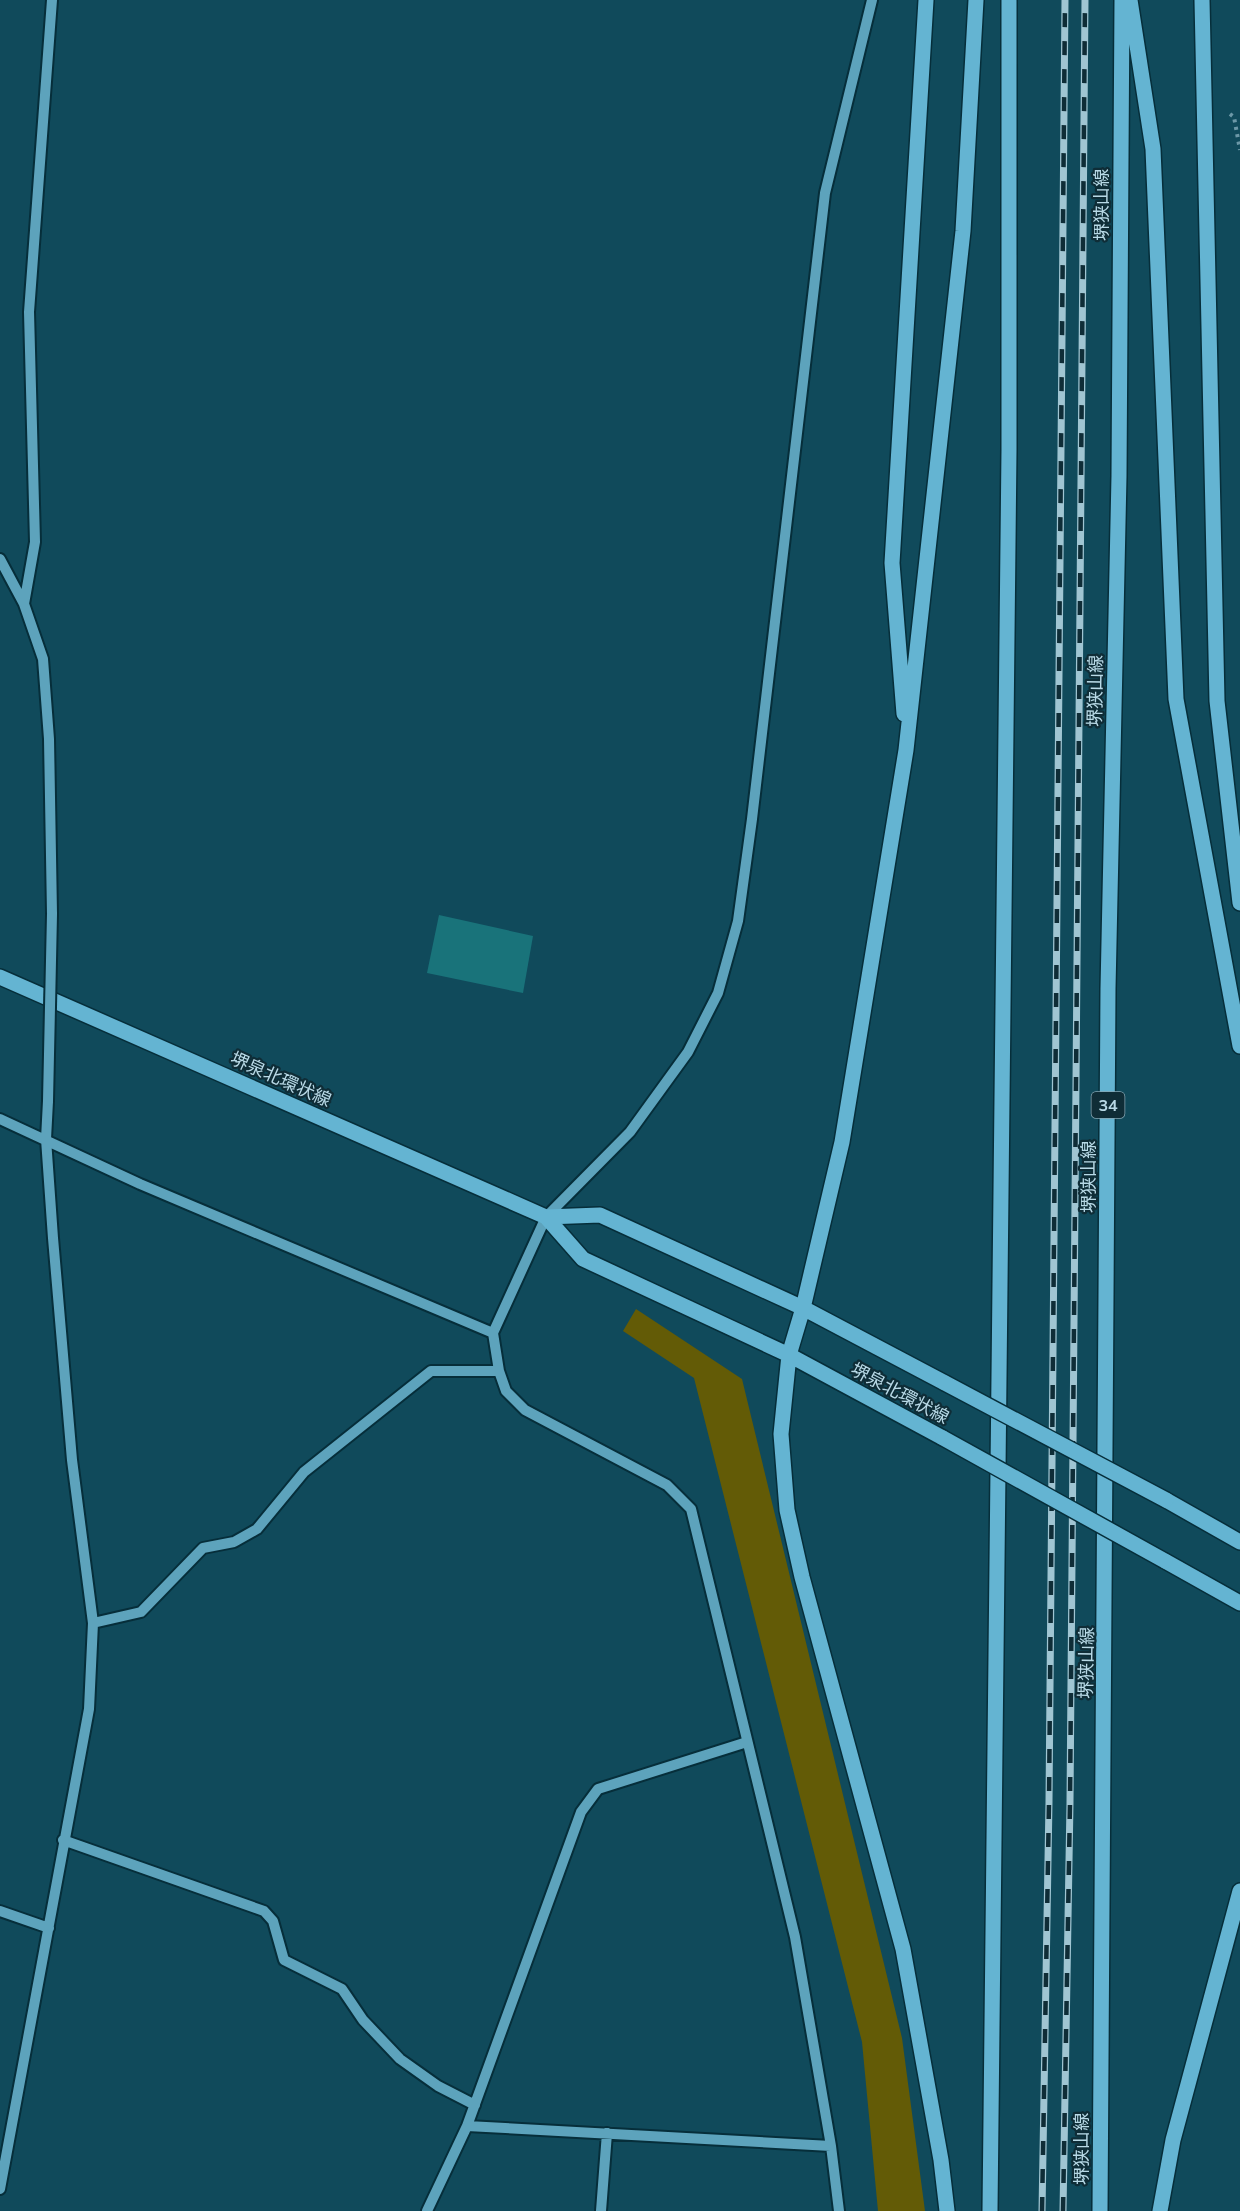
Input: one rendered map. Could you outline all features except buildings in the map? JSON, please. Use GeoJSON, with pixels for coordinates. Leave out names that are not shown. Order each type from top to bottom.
{"type":"FeatureCollection","features":[{"type":"Feature","properties":{"kind":"main road"},"geometry":{"type":"LineString","coordinates":[[906,750],[892,563],[926,0]]}},
{"type":"Feature","properties":{"kind":"main road"},"geometry":{"type":"LineString","coordinates":[[947,2211],[941,2160],[903,1949],[802,1577],[787,1510],[781,1434],[789,1355],[803,1308],[842,1142],[906,750],[963,231],[976,0]]}},
{"type":"Feature","properties":{"kind":"main road"},"geometry":{"type":"LineString","coordinates":[[990,2211],[1009,474],[1009,0]]}},
{"type":"Feature","properties":{"kind":"main road","name":"堺狭山線"},"geometry":{"type":"LineString","coordinates":[[1100,2211],[1108,988],[1118,488],[1122,0]]}},
{"type":"Feature","properties":{"kind":"main road"},"geometry":{"type":"LineString","coordinates":[[1130,0],[1153,148],[1176,699],[1240,1046]]}},
{"type":"Feature","properties":{"kind":"main road"},"geometry":{"type":"LineString","coordinates":[[1202,0],[1217,701],[1240,903]]}},
{"type":"Feature","properties":{"kind":"main road","name":"堺泉北環状線"},"geometry":{"type":"LineString","coordinates":[[0,977],[546,1217],[583,1259],[789,1355],[1240,1603]]}},
{"type":"Feature","properties":{"kind":"main road","name":"堺泉北環状線"},"geometry":{"type":"LineString","coordinates":[[546,1217],[600,1215],[803,1308],[1166,1500],[1240,1542]]}},
{"type":"Feature","properties":{"kind":"main road"},"geometry":{"type":"LineString","coordinates":[[1160,2211],[1173,2140],[1240,1891]]}},
{"type":"Feature","properties":{"kind":"street"},"geometry":{"type":"LineString","coordinates":[[24,604],[34,542],[29,312],[52,0]]}},
{"type":"Feature","properties":{"kind":"street"},"geometry":{"type":"LineString","coordinates":[[838,2211],[831,2146],[795,1937],[691,1509],[667,1485],[525,1410],[506,1391],[499,1371],[493,1333],[546,1217],[630,1132],[688,1052],[718,993],[738,921],[825,193],[872,0]]}},
{"type":"Feature","properties":{"kind":"street"},"geometry":{"type":"LineString","coordinates":[[0,559],[24,604],[43,659],[49,739],[52,914],[46,1139],[72,1460],[93,1623],[89,1709],[0,2189]]}},
{"type":"Feature","properties":{"kind":"street"},"geometry":{"type":"LineString","coordinates":[[0,1119],[140,1184],[493,1333]]}},
{"type":"Feature","properties":{"kind":"street"},"geometry":{"type":"LineString","coordinates":[[93,1623],[141,1612],[203,1548],[234,1542],[257,1528],[304,1472],[431,1371],[499,1371]]}},
{"type":"Feature","properties":{"kind":"street"},"geometry":{"type":"LineString","coordinates":[[427,2211],[467,2126],[581,1812],[598,1789],[747,1742]]}},
{"type":"Feature","properties":{"kind":"street"},"geometry":{"type":"LineString","coordinates":[[63,1840],[264,1911],[273,1921],[284,1960],[342,1989],[363,2020],[400,2059],[438,2086],[475,2105]]}},
{"type":"Feature","properties":{"kind":"street"},"geometry":{"type":"LineString","coordinates":[[0,1911],[49,1928]]}},
{"type":"Feature","properties":{"kind":"street"},"geometry":{"type":"LineString","coordinates":[[467,2126],[831,2146]]}},
{"type":"Feature","properties":{"kind":"street"},"geometry":{"type":"LineString","coordinates":[[601,2211],[607,2133]]}},
{"type":"Feature","properties":{"kind":"shaded area"},"geometry":{"type":"Polygon","coordinates":[[[636,1309],[742,1379],[902,2038],[925,2211],[878,2211],[862,2042],[694,1378],[623,1331],[636,1309]]]}},
{"type":"Feature","properties":{"kind":"railway"},"geometry":{"type":"LineString","coordinates":[[1042,2211],[1049,1802],[1065,0]]}},
{"type":"Feature","properties":{"kind":"railway"},"geometry":{"type":"LineString","coordinates":[[1063,2211],[1070,1803],[1085,0]]}}]}
